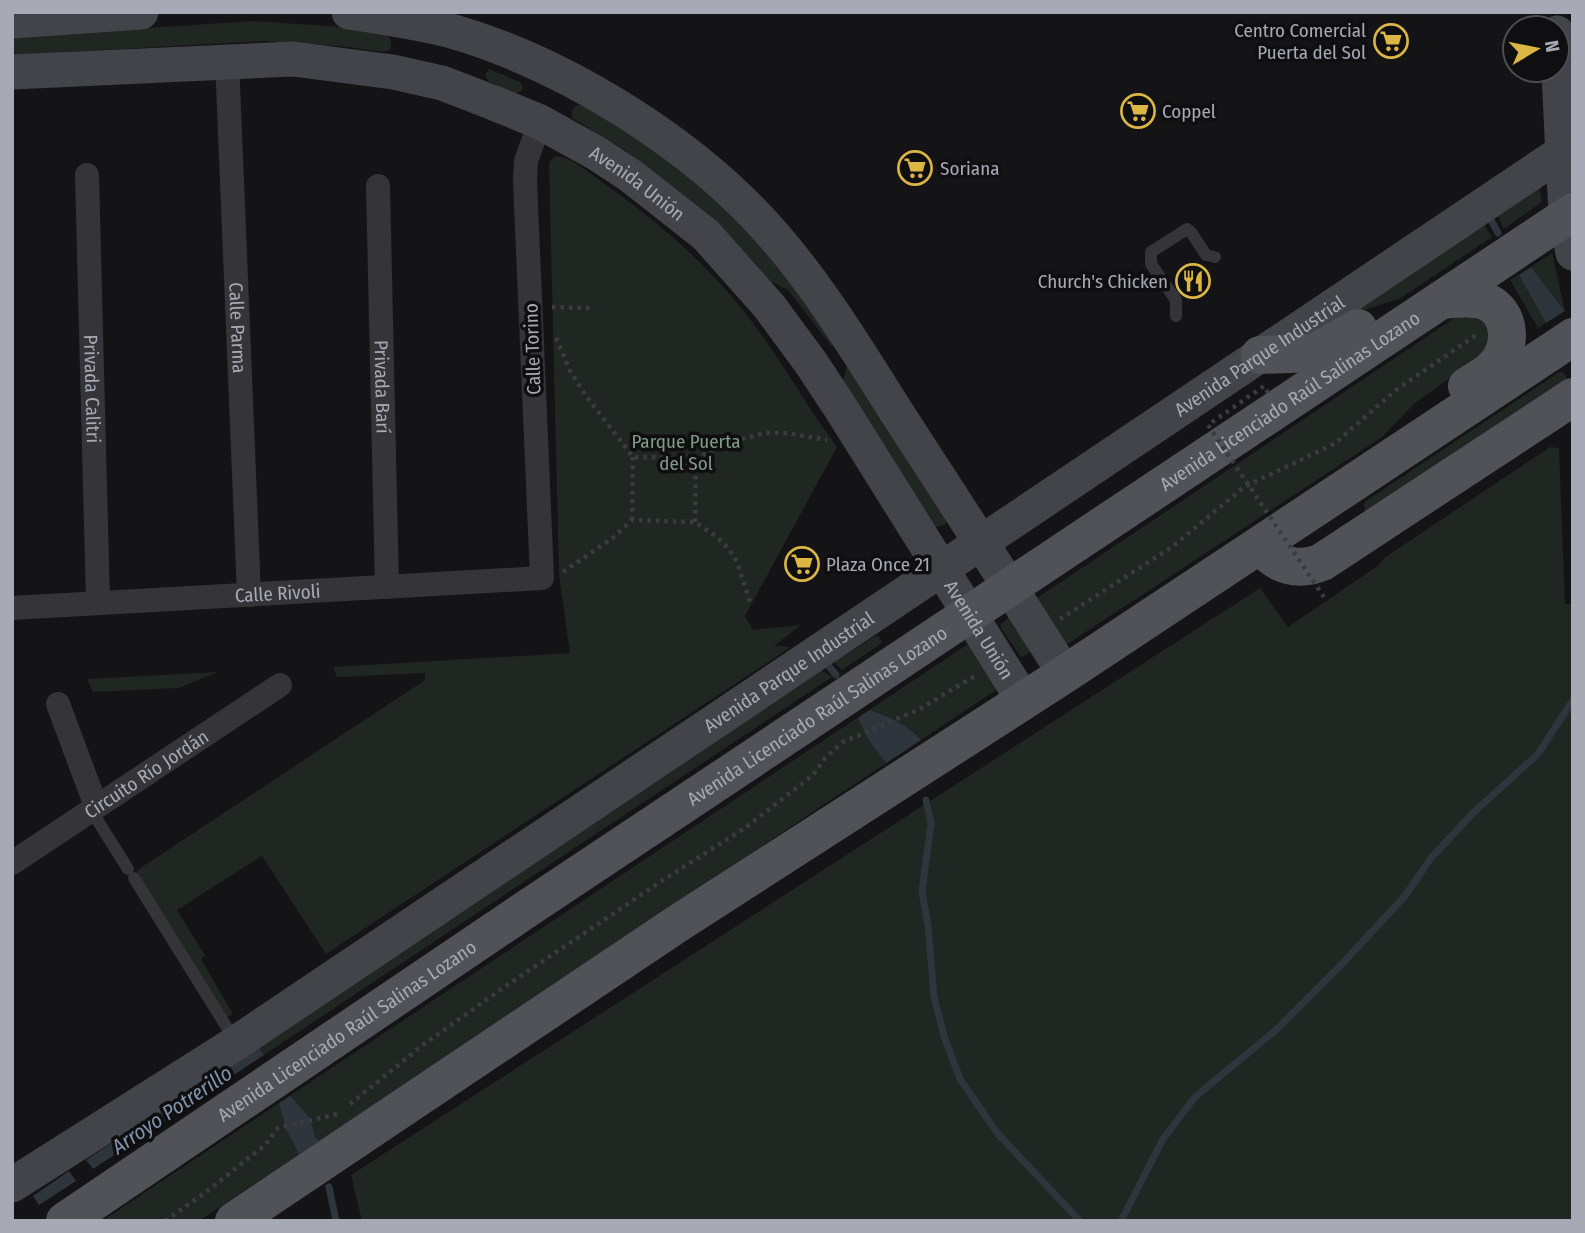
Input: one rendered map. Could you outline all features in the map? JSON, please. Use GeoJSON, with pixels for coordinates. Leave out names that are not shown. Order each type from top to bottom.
{"type":"FeatureCollection","features":[{"type":"Feature","properties":{"kind":"main road","name":"Avenida Licenciado Raúl Salinas Lozano"},"geometry":{"type":"LineString","coordinates":[[64,1221],[969,612],[1426,310],[1570,227]]}},
{"type":"Feature","properties":{"kind":"main road"},"geometry":{"type":"LineString","coordinates":[[1260,355],[1314,353],[1370,321],[1426,310],[1466,298],[1486,302],[1496,309],[1506,321],[1507,331],[1503,355],[1494,368],[1437,407],[1406,434],[1382,466]]}},
{"type":"Feature","properties":{"kind":"main road"},"geometry":{"type":"LineString","coordinates":[[234,1221],[677,924],[1261,546],[1573,337]]}},
{"type":"Feature","properties":{"kind":"main road"},"geometry":{"type":"LineString","coordinates":[[1261,546],[1277,561],[1292,567],[1308,567],[1322,562],[1573,397]]}},
{"type":"Feature","properties":{"kind":"street"},"geometry":{"type":"LineString","coordinates":[[12,21],[141,12]]}},
{"type":"Feature","properties":{"kind":"street"},"geometry":{"type":"LineString","coordinates":[[349,12],[448,22],[562,76],[632,115],[676,147],[746,207],[775,237],[854,346],[1065,674]]}},
{"type":"Feature","properties":{"kind":"street"},"geometry":{"type":"LineString","coordinates":[[393,72],[406,71],[426,63],[441,48],[448,22]]}},
{"type":"Feature","properties":{"kind":"street"},"geometry":{"type":"LineString","coordinates":[[448,22],[470,76],[494,103]]}},
{"type":"Feature","properties":{"kind":"street","name":"Avenida Unión"},"geometry":{"type":"LineString","coordinates":[[12,72],[293,59],[393,72],[442,83],[494,103],[540,122],[596,153],[706,235],[769,306],[840,407],[1024,701]]}},
{"type":"Feature","properties":{"kind":"street","name":"Calle Parma"},"geometry":{"type":"LineString","coordinates":[[227,60],[249,595]]}},
{"type":"Feature","properties":{"kind":"street"},"geometry":{"type":"LineString","coordinates":[[540,122],[562,76]]}},
{"type":"Feature","properties":{"kind":"street"},"geometry":{"type":"LineString","coordinates":[[1559,84],[1561,152],[1570,227]]}},
{"type":"Feature","properties":{"kind":"street","name":"Calle Torino"},"geometry":{"type":"LineString","coordinates":[[540,122],[526,161],[525,181],[551,577]]}},
{"type":"Feature","properties":{"kind":"street","name":"Avenida Parque Industrial"},"geometry":{"type":"LineString","coordinates":[[12,1185],[236,1042],[1561,152]]}},
{"type":"Feature","properties":{"kind":"street","name":"Privada Calitri"},"geometry":{"type":"LineString","coordinates":[[87,174],[98,603]]}},
{"type":"Feature","properties":{"kind":"street","name":"Privada Barí"},"geometry":{"type":"LineString","coordinates":[[378,186],[387,587]]}},
{"type":"Feature","properties":{"kind":"street"},"geometry":{"type":"LineString","coordinates":[[769,306],[797,322],[814,345],[824,352],[842,351],[854,346]]}},
{"type":"Feature","properties":{"kind":"street"},"geometry":{"type":"LineString","coordinates":[[840,407],[836,378],[854,346]]}},
{"type":"Feature","properties":{"kind":"street","name":"Calle Rivoli"},"geometry":{"type":"LineString","coordinates":[[12,608],[551,577]]}},
{"type":"Feature","properties":{"kind":"street","name":"Circuito Río Jordán"},"geometry":{"type":"LineString","coordinates":[[12,863],[280,685]]}},
{"type":"Feature","properties":{"kind":"street"},"geometry":{"type":"LineString","coordinates":[[58,704],[93,808]]}},
{"type":"Feature","properties":{"kind":"lane"},"geometry":{"type":"LineString","coordinates":[[1176,316],[1176,300],[1153,267],[1150,252],[1187,229],[1192,232],[1206,254],[1215,257]]}},
{"type":"Feature","properties":{"kind":"lane"},"geometry":{"type":"LineString","coordinates":[[93,808],[236,1042]]}},
{"type":"Feature","properties":{"kind":"path"},"geometry":{"type":"LineString","coordinates":[[552,307],[592,308]]}},
{"type":"Feature","properties":{"kind":"path"},"geometry":{"type":"LineString","coordinates":[[554,334],[570,371],[586,397],[633,457],[632,520]]}},
{"type":"Feature","properties":{"kind":"path"},"geometry":{"type":"LineString","coordinates":[[1053,623],[1172,547],[1244,487],[1334,444],[1396,390],[1476,335]]}},
{"type":"Feature","properties":{"kind":"path"},"geometry":{"type":"LineString","coordinates":[[1268,393],[1264,387],[1208,425],[1324,597]]}},
{"type":"Feature","properties":{"kind":"path"},"geometry":{"type":"LineString","coordinates":[[633,457],[696,458],[738,440],[765,433],[788,433],[832,441]]}},
{"type":"Feature","properties":{"kind":"path"},"geometry":{"type":"LineString","coordinates":[[695,522],[696,458]]}},
{"type":"Feature","properties":{"kind":"path"},"geometry":{"type":"LineString","coordinates":[[551,577],[606,544],[632,520],[695,522],[729,549],[746,583],[751,605]]}},
{"type":"Feature","properties":{"kind":"path"},"geometry":{"type":"LineString","coordinates":[[164,1221],[265,1146],[278,1128],[338,1114],[423,1045],[500,990],[745,828],[813,775],[835,748],[925,706],[987,668]]}},
{"type":"Feature","properties":{"kind":"green space"},"geometry":{"type":"Polygon","coordinates":[[[253,21],[372,29],[387,35],[391,45],[390,50],[383,52],[264,41],[12,55],[12,37],[253,21]]]}},
{"type":"Feature","properties":{"kind":"green space"},"geometry":{"type":"Polygon","coordinates":[[[489,69],[520,82],[522,91],[515,94],[488,81],[485,74],[489,69]]]}},
{"type":"Feature","properties":{"kind":"green space"},"geometry":{"type":"Polygon","coordinates":[[[577,105],[583,105],[658,153],[719,203],[776,261],[834,344],[832,347],[788,290],[770,281],[704,212],[626,151],[572,118],[572,110],[577,105]]]}},
{"type":"Feature","properties":{"kind":"green space","name":"Parque Puerta del Sol"},"geometry":{"type":"Polygon","coordinates":[[[555,156],[577,164],[630,203],[668,233],[704,267],[753,323],[837,447],[745,616],[753,630],[801,625],[774,646],[791,647],[326,954],[262,856],[177,910],[205,955],[201,959],[233,1014],[226,1017],[136,871],[425,680],[425,673],[337,677],[333,667],[570,653],[559,575],[549,162],[555,156]]]}},
{"type":"Feature","properties":{"kind":"green space"},"geometry":{"type":"Polygon","coordinates":[[[1539,184],[1542,202],[1504,229],[1497,214],[1539,184]]]}},
{"type":"Feature","properties":{"kind":"green space"},"geometry":{"type":"Polygon","coordinates":[[[1483,223],[1492,237],[1399,299],[1361,311],[1311,340],[1483,223]]]}},
{"type":"Feature","properties":{"kind":"green space"},"geometry":{"type":"Polygon","coordinates":[[[1552,253],[1565,311],[1531,267],[1552,253]]]}},
{"type":"Feature","properties":{"kind":"green space"},"geometry":{"type":"Polygon","coordinates":[[[1519,275],[1546,323],[1538,328],[1510,280],[1519,275]]]}},
{"type":"Feature","properties":{"kind":"green space"},"geometry":{"type":"Polygon","coordinates":[[[1462,313],[1478,315],[1491,331],[1483,355],[1415,403],[1382,437],[1066,645],[1037,598],[1462,313]]]}},
{"type":"Feature","properties":{"kind":"green space"},"geometry":{"type":"Polygon","coordinates":[[[847,366],[947,519],[945,525],[934,527],[843,380],[847,366]]]}},
{"type":"Feature","properties":{"kind":"green space"},"geometry":{"type":"Polygon","coordinates":[[[1563,372],[1567,378],[1565,382],[1369,512],[1365,510],[1366,501],[1563,372]]]}},
{"type":"Feature","properties":{"kind":"green space"},"geometry":{"type":"Polygon","coordinates":[[[1550,447],[1559,448],[1565,604],[1573,604],[1573,1221],[362,1221],[351,1175],[1260,588],[1288,627],[1379,565],[1384,558],[1550,447]]]}},
{"type":"Feature","properties":{"kind":"green space"},"geometry":{"type":"Polygon","coordinates":[[[1008,618],[1012,619],[1030,647],[1030,652],[1023,657],[1001,628],[1001,624],[1008,618]]]}},
{"type":"Feature","properties":{"kind":"green space"},"geometry":{"type":"Polygon","coordinates":[[[877,635],[882,641],[878,646],[842,670],[834,662],[877,635]]]}},
{"type":"Feature","properties":{"kind":"green space"},"geometry":{"type":"Polygon","coordinates":[[[971,642],[999,688],[306,1150],[199,1221],[102,1221],[971,642]]]}},
{"type":"Feature","properties":{"kind":"green space"},"geometry":{"type":"Polygon","coordinates":[[[821,670],[832,677],[264,1055],[258,1046],[821,670]]]}},
{"type":"Feature","properties":{"kind":"green space"},"geometry":{"type":"Polygon","coordinates":[[[218,672],[179,688],[93,692],[87,679],[218,672]]]}},
{"type":"Feature","properties":{"kind":"water"},"geometry":{"type":"Polygon","coordinates":[[[1531,267],[1565,311],[1546,323],[1519,275],[1531,267]]]}},
{"type":"Feature","properties":{"kind":"water"},"geometry":{"type":"Polygon","coordinates":[[[870,710],[904,725],[921,740],[886,763],[868,739],[858,718],[870,710]]]}},
{"type":"Feature","properties":{"kind":"water"},"geometry":{"type":"Polygon","coordinates":[[[258,1046],[264,1055],[93,1169],[86,1160],[258,1046]]]}},
{"type":"Feature","properties":{"kind":"water"},"geometry":{"type":"Polygon","coordinates":[[[290,1096],[310,1118],[315,1137],[319,1141],[299,1154],[286,1129],[279,1103],[290,1096]]]}},
{"type":"Feature","properties":{"kind":"water"},"geometry":{"type":"Polygon","coordinates":[[[69,1171],[76,1181],[39,1205],[33,1196],[69,1171]]]}},
{"type":"Feature","properties":{"kind":"waterway"},"geometry":{"type":"LineString","coordinates":[[1490,218],[1498,233]]}},
{"type":"Feature","properties":{"kind":"waterway"},"geometry":{"type":"LineString","coordinates":[[828,665],[836,675]]}},
{"type":"Feature","properties":{"kind":"waterway"},"geometry":{"type":"LineString","coordinates":[[1121,1221],[1163,1139],[1195,1097],[1276,1030],[1340,966],[1405,896],[1431,858],[1474,812],[1538,754],[1573,700]]}},
{"type":"Feature","properties":{"kind":"waterway"},"geometry":{"type":"LineString","coordinates":[[926,800],[931,823],[922,892],[928,925],[934,997],[944,1036],[960,1079],[998,1134],[1080,1221]]}},
{"type":"Feature","properties":{"kind":"waterway","name":"Arroyo Potrerillo"},"geometry":{"type":"LineString","coordinates":[[329,1187],[336,1221]]}},
{"type":"Feature","properties":{"kind":"place","name":"Centro Comercial Puerta del Sol"},"geometry":{"type":"Point","coordinates":[1391,41]}},
{"type":"Feature","properties":{"kind":"place","name":"Coppel"},"geometry":{"type":"Point","coordinates":[1138,111]}},
{"type":"Feature","properties":{"kind":"place","name":"Soriana"},"geometry":{"type":"Point","coordinates":[915,168]}},
{"type":"Feature","properties":{"kind":"place","name":"Church's Chicken"},"geometry":{"type":"Point","coordinates":[1193,281]}},
{"type":"Feature","properties":{"kind":"place","name":"Plaza Once 21"},"geometry":{"type":"Point","coordinates":[802,564]}}]}
